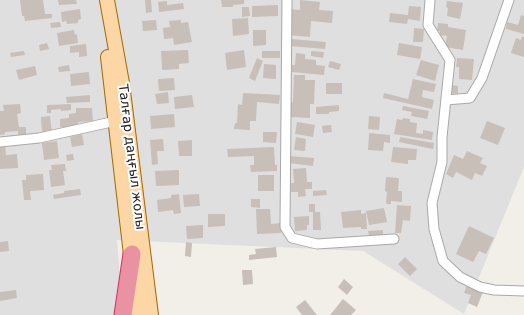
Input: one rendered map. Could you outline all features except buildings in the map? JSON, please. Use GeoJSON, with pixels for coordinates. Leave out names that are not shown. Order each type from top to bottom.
{"type":"FeatureCollection","features":[{"type":"Feature","properties":{"kind":"highway"},"geometry":{"type":"LineString","coordinates":[[123,315],[132,254]]}},
{"type":"Feature","properties":{"kind":"main road"},"geometry":{"type":"LineString","coordinates":[[102,0],[138,315]]}},
{"type":"Feature","properties":{"kind":"main road","name":"Талғар даңғыл жолы"},"geometry":{"type":"LineString","coordinates":[[107,0],[122,83],[151,315]]}},
{"type":"Feature","properties":{"kind":"street"},"geometry":{"type":"LineString","coordinates":[[287,0],[285,227],[292,238],[317,244],[394,239]]}},
{"type":"Feature","properties":{"kind":"street"},"geometry":{"type":"LineString","coordinates":[[430,0],[428,25],[450,60],[442,137],[442,162],[432,203],[434,229],[442,261],[460,277],[480,287],[494,290],[524,291]]}},
{"type":"Feature","properties":{"kind":"street"},"geometry":{"type":"LineString","coordinates":[[446,100],[470,98],[482,78],[509,0]]}},
{"type":"Feature","properties":{"kind":"street"},"geometry":{"type":"LineString","coordinates":[[0,142],[39,138],[116,121]]}},
{"type":"Feature","properties":{"kind":"shaded area"},"geometry":{"type":"Polygon","coordinates":[[[0,0],[524,0],[524,167],[464,314],[363,251],[117,240],[123,315],[0,315],[0,0]]]}}]}
